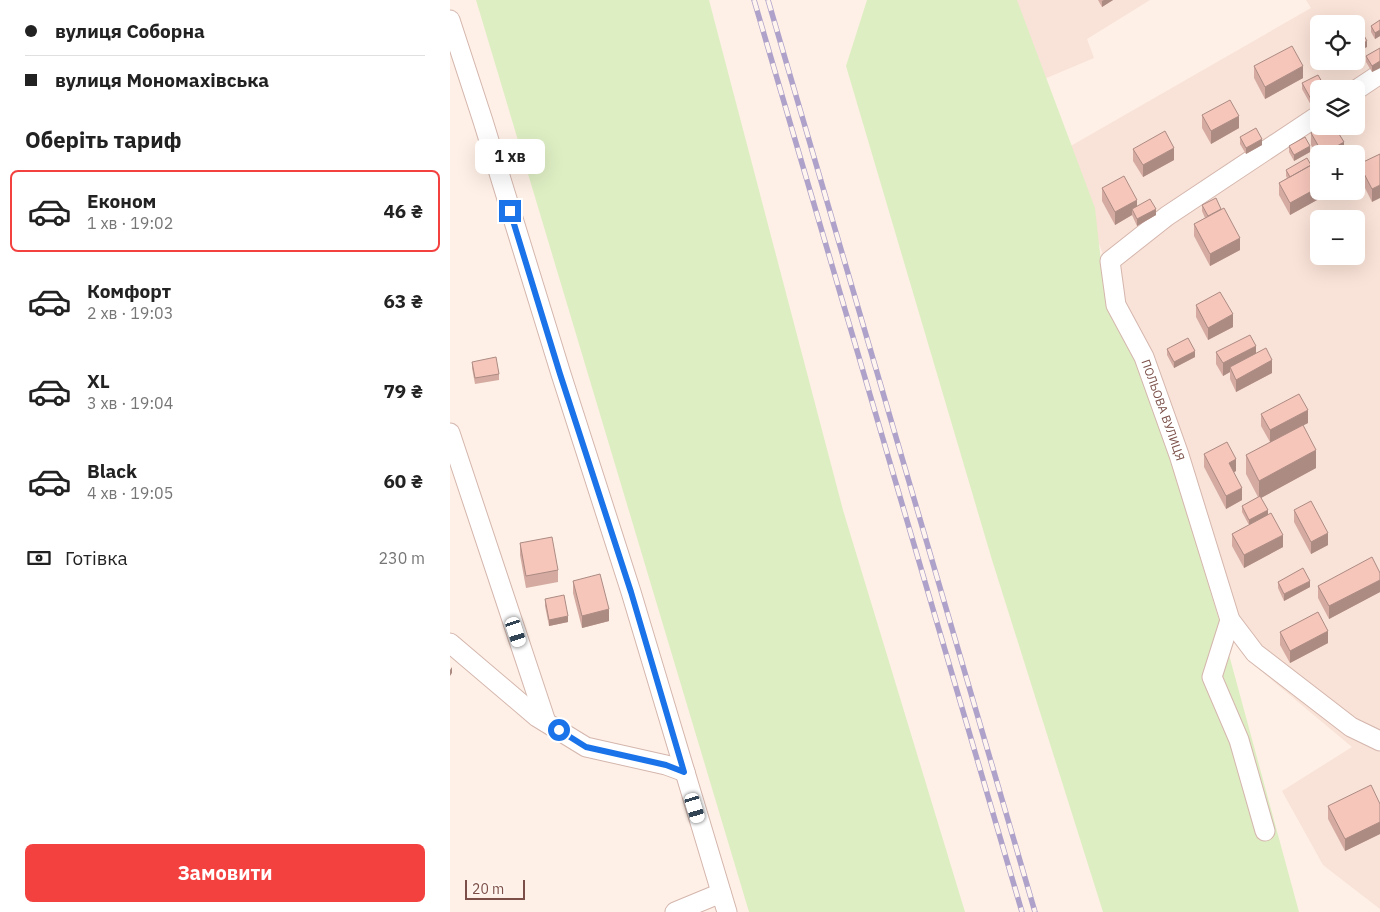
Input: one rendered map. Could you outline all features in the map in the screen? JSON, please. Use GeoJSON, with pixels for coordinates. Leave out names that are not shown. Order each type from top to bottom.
{"type":"FeatureCollection","features":[{"type":"Feature","properties":{"kind":"street"},"geometry":{"type":"LineString","coordinates":[[451,25],[483,121],[560,374],[631,592],[727,912]]}},
{"type":"Feature","properties":{"kind":"street"},"geometry":{"type":"LineString","coordinates":[[1365,84],[1380,74]]}},
{"type":"Feature","properties":{"kind":"street","name":"ПОЛЬОВА ВУЛИЦЯ"},"geometry":{"type":"LineString","coordinates":[[1310,121],[1167,216],[1110,261],[1116,305],[1144,357],[1179,455],[1230,620],[1255,653],[1351,728],[1380,741]]}},
{"type":"Feature","properties":{"kind":"street"},"geometry":{"type":"LineString","coordinates":[[450,433],[546,722]]}},
{"type":"Feature","properties":{"kind":"street"},"geometry":{"type":"LineString","coordinates":[[1230,620],[1212,677],[1239,740],[1265,831]]}},
{"type":"Feature","properties":{"kind":"street"},"geometry":{"type":"LineString","coordinates":[[450,643],[537,717],[586,747],[666,765],[684,772]]}},
{"type":"Feature","properties":{"kind":"street"},"geometry":{"type":"LineString","coordinates":[[675,912],[721,893]]}},
{"type":"Feature","properties":{"kind":"shaded area"},"geometry":{"type":"Polygon","coordinates":[[[1016,0],[1150,0],[1087,39],[1094,58],[1037,82],[1016,0]]]}},
{"type":"Feature","properties":{"kind":"shaded area"},"geometry":{"type":"Polygon","coordinates":[[[1306,0],[1380,0],[1380,909],[1323,865],[1282,791],[1352,747],[1248,660],[1226,621],[1105,260],[1085,205],[1062,151],[1311,8],[1306,0]]]}},
{"type":"Feature","properties":{"kind":"green space"},"geometry":{"type":"Polygon","coordinates":[[[476,0],[709,0],[843,510],[965,912],[749,912],[476,0]]]}},
{"type":"Feature","properties":{"kind":"green space"},"geometry":{"type":"Polygon","coordinates":[[[867,0],[1017,0],[1095,208],[1106,306],[1148,383],[1225,640],[1299,912],[1103,912],[992,560],[846,66],[867,0]]]}},
{"type":"Feature","properties":{"kind":"building"},"geometry":{"type":"Polygon","coordinates":[[[1380,20],[1380,30],[1375,33],[1371,26],[1380,20]]]}},
{"type":"Feature","properties":{"kind":"building"},"geometry":{"type":"Polygon","coordinates":[[[1292,46],[1303,66],[1265,87],[1254,66],[1292,46]]]}},
{"type":"Feature","properties":{"kind":"building"},"geometry":{"type":"Polygon","coordinates":[[[1380,48],[1380,61],[1372,66],[1366,56],[1380,48]]]}},
{"type":"Feature","properties":{"kind":"building"},"geometry":{"type":"Polygon","coordinates":[[[1318,75],[1321,80],[1310,80],[1310,97],[1302,83],[1318,75]]]}},
{"type":"Feature","properties":{"kind":"building"},"geometry":{"type":"Polygon","coordinates":[[[1230,100],[1239,116],[1211,131],[1202,115],[1230,100]]]}},
{"type":"Feature","properties":{"kind":"building"},"geometry":{"type":"Polygon","coordinates":[[[1256,128],[1262,139],[1246,148],[1240,137],[1256,128]]]}},
{"type":"Feature","properties":{"kind":"building"},"geometry":{"type":"Polygon","coordinates":[[[1165,131],[1174,148],[1143,165],[1133,149],[1165,131]]]}},
{"type":"Feature","properties":{"kind":"building"},"geometry":{"type":"Polygon","coordinates":[[[1312,135],[1340,135],[1344,142],[1339,145],[1318,145],[1312,135]]]}},
{"type":"Feature","properties":{"kind":"building"},"geometry":{"type":"Polygon","coordinates":[[[1305,137],[1310,146],[1294,155],[1289,146],[1305,137]]]}},
{"type":"Feature","properties":{"kind":"building"},"geometry":{"type":"Polygon","coordinates":[[[1380,154],[1380,185],[1372,189],[1365,176],[1365,161],[1380,154]]]}},
{"type":"Feature","properties":{"kind":"building"},"geometry":{"type":"Polygon","coordinates":[[[1307,158],[1310,163],[1310,166],[1290,177],[1286,170],[1307,158]]]}},
{"type":"Feature","properties":{"kind":"building"},"geometry":{"type":"Polygon","coordinates":[[[1310,166],[1310,192],[1290,203],[1279,183],[1310,166]]]}},
{"type":"Feature","properties":{"kind":"building"},"geometry":{"type":"Polygon","coordinates":[[[1124,176],[1137,200],[1115,212],[1102,188],[1124,176]]]}},
{"type":"Feature","properties":{"kind":"building"},"geometry":{"type":"Polygon","coordinates":[[[1216,198],[1221,209],[1208,216],[1202,205],[1216,198]]]}},
{"type":"Feature","properties":{"kind":"building"},"geometry":{"type":"Polygon","coordinates":[[[1150,199],[1156,209],[1137,219],[1132,209],[1150,199]]]}},
{"type":"Feature","properties":{"kind":"building"},"geometry":{"type":"Polygon","coordinates":[[[1224,208],[1240,238],[1210,254],[1194,224],[1224,208]]]}},
{"type":"Feature","properties":{"kind":"building"},"geometry":{"type":"Polygon","coordinates":[[[1220,292],[1233,314],[1208,328],[1196,305],[1220,292]]]}},
{"type":"Feature","properties":{"kind":"building"},"geometry":{"type":"Polygon","coordinates":[[[1250,335],[1256,346],[1223,363],[1216,352],[1250,335]]]}},
{"type":"Feature","properties":{"kind":"building"},"geometry":{"type":"Polygon","coordinates":[[[1188,338],[1195,351],[1174,362],[1167,349],[1188,338]]]}},
{"type":"Feature","properties":{"kind":"building"},"geometry":{"type":"Polygon","coordinates":[[[1266,348],[1272,360],[1236,380],[1230,367],[1266,348]]]}},
{"type":"Feature","properties":{"kind":"building"},"geometry":{"type":"Polygon","coordinates":[[[496,357],[499,374],[475,378],[472,362],[496,357]]]}},
{"type":"Feature","properties":{"kind":"building"},"geometry":{"type":"Polygon","coordinates":[[[1299,394],[1308,410],[1270,430],[1261,414],[1299,394]]]}},
{"type":"Feature","properties":{"kind":"building"},"geometry":{"type":"Polygon","coordinates":[[[1303,425],[1316,450],[1259,481],[1246,455],[1303,425]]]}},
{"type":"Feature","properties":{"kind":"building"},"geometry":{"type":"Polygon","coordinates":[[[1227,442],[1236,459],[1229,463],[1242,488],[1226,496],[1204,454],[1227,442]]]}},
{"type":"Feature","properties":{"kind":"building"},"geometry":{"type":"Polygon","coordinates":[[[1260,496],[1268,510],[1249,520],[1242,506],[1260,496]]]}},
{"type":"Feature","properties":{"kind":"building"},"geometry":{"type":"Polygon","coordinates":[[[1311,501],[1328,533],[1311,542],[1294,510],[1311,501]]]}},
{"type":"Feature","properties":{"kind":"building"},"geometry":{"type":"Polygon","coordinates":[[[1271,513],[1283,535],[1244,555],[1232,534],[1271,513]]]}},
{"type":"Feature","properties":{"kind":"building"},"geometry":{"type":"Polygon","coordinates":[[[552,537],[558,570],[526,576],[520,543],[552,537]]]}},
{"type":"Feature","properties":{"kind":"building"},"geometry":{"type":"Polygon","coordinates":[[[1372,557],[1380,573],[1380,580],[1329,606],[1318,586],[1372,557]]]}},
{"type":"Feature","properties":{"kind":"building"},"geometry":{"type":"Polygon","coordinates":[[[1303,568],[1310,581],[1284,594],[1278,582],[1303,568]]]}},
{"type":"Feature","properties":{"kind":"building"},"geometry":{"type":"Polygon","coordinates":[[[600,574],[609,609],[582,616],[573,581],[600,574]]]}},
{"type":"Feature","properties":{"kind":"building"},"geometry":{"type":"Polygon","coordinates":[[[564,595],[568,616],[549,620],[545,599],[564,595]]]}},
{"type":"Feature","properties":{"kind":"building"},"geometry":{"type":"Polygon","coordinates":[[[1318,612],[1328,631],[1290,651],[1280,632],[1318,612]]]}},
{"type":"Feature","properties":{"kind":"building"},"geometry":{"type":"Polygon","coordinates":[[[1371,785],[1380,804],[1380,822],[1345,839],[1328,806],[1371,785]]]}},
{"type":"Feature","properties":{"kind":"railway"},"geometry":{"type":"LineString","coordinates":[[754,0],[1022,912]]}},
{"type":"Feature","properties":{"kind":"railway"},"geometry":{"type":"LineString","coordinates":[[768,0],[1035,912]]}},
{"type":"Feature","properties":{"kind":"route"},"geometry":{"type":"LineString","coordinates":[[510,211],[560,374],[631,592],[684,772],[666,765],[586,747],[559,730]]}}]}
